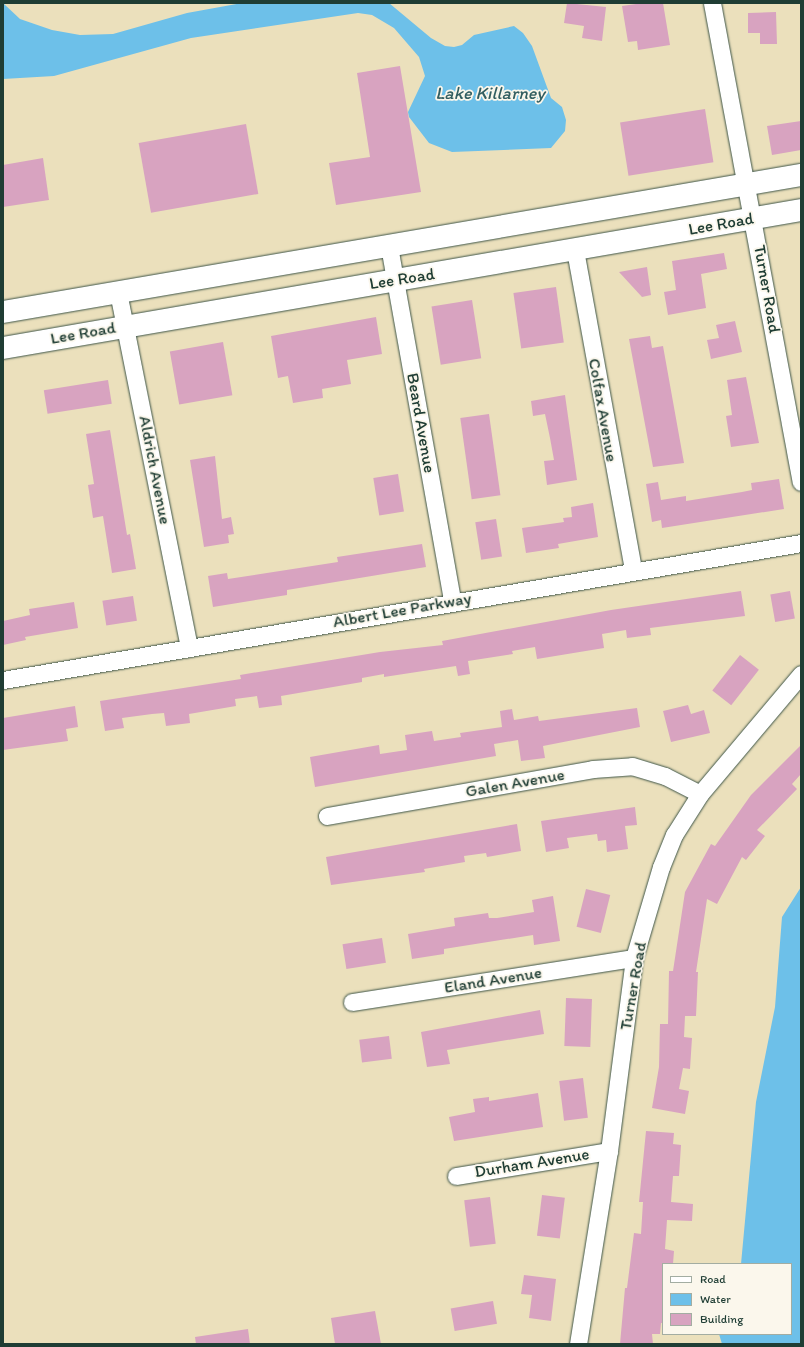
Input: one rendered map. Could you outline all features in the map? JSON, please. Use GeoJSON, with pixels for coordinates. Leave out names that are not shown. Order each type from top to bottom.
{"type":"FeatureCollection","features":[{"type":"Feature","properties":{"kind":"main road","name":"Lee Road"},"geometry":{"type":"LineString","coordinates":[[3,312],[801,175]]}},
{"type":"Feature","properties":{"kind":"main road","name":"Lee Road"},"geometry":{"type":"LineString","coordinates":[[3,348],[801,210]]}},
{"type":"Feature","properties":{"kind":"street","name":"Turner Road"},"geometry":{"type":"LineString","coordinates":[[712,3],[754,218],[801,482]]}},
{"type":"Feature","properties":{"kind":"street","name":"Beard Avenue"},"geometry":{"type":"LineString","coordinates":[[389,246],[452,601]]}},
{"type":"Feature","properties":{"kind":"street","name":"Colfax Avenue"},"geometry":{"type":"LineString","coordinates":[[575,250],[633,570]]}},
{"type":"Feature","properties":{"kind":"street","name":"Aldrich Avenue"},"geometry":{"type":"LineString","coordinates":[[118,292],[189,648]]}},
{"type":"Feature","properties":{"kind":"street","name":"Albert Lee Parkway"},"geometry":{"type":"LineString","coordinates":[[3,680],[452,601],[801,543]]}},
{"type":"Feature","properties":{"kind":"street","name":"Turner Road"},"geometry":{"type":"LineString","coordinates":[[578,1344],[609,1151],[634,958],[661,867],[674,835],[700,794],[801,674]]}},
{"type":"Feature","properties":{"kind":"street","name":"Galen Avenue"},"geometry":{"type":"LineString","coordinates":[[326,816],[593,769],[632,766],[665,776],[700,794]]}},
{"type":"Feature","properties":{"kind":"street","name":"Eland Avenue"},"geometry":{"type":"LineString","coordinates":[[352,1002],[634,958]]}},
{"type":"Feature","properties":{"kind":"street","name":"Durham Avenue"},"geometry":{"type":"LineString","coordinates":[[456,1176],[609,1151]]}},
{"type":"Feature","properties":{"kind":"water","name":"Lake Killarney"},"geometry":{"type":"Polygon","coordinates":[[[3,3],[20,19],[52,30],[80,35],[113,34],[187,13],[242,3],[389,3],[431,38],[445,46],[454,47],[462,45],[474,35],[514,26],[523,33],[532,46],[551,98],[562,107],[566,120],[565,131],[551,148],[452,152],[429,143],[409,117],[408,112],[425,76],[419,57],[394,28],[372,15],[358,13],[191,38],[54,76],[3,79],[3,3]]]}},
{"type":"Feature","properties":{"kind":"water"},"geometry":{"type":"Polygon","coordinates":[[[801,887],[801,1344],[722,1344],[719,1335],[792,1335],[792,1263],[741,1263],[756,1102],[775,1007],[782,917],[801,887]]]}},
{"type":"Feature","properties":{"kind":"building"},"geometry":{"type":"Polygon","coordinates":[[[567,3],[606,7],[602,41],[582,38],[584,26],[564,23],[567,3]]]}},
{"type":"Feature","properties":{"kind":"building"},"geometry":{"type":"Polygon","coordinates":[[[643,3],[663,3],[670,45],[638,50],[637,41],[628,42],[622,6],[643,3]]]}},
{"type":"Feature","properties":{"kind":"building"},"geometry":{"type":"Polygon","coordinates":[[[776,12],[777,44],[760,44],[760,33],[748,33],[748,13],[776,12]]]}},
{"type":"Feature","properties":{"kind":"building"},"geometry":{"type":"Polygon","coordinates":[[[400,66],[421,192],[336,205],[329,163],[370,157],[357,73],[400,66]]]}},
{"type":"Feature","properties":{"kind":"building"},"geometry":{"type":"Polygon","coordinates":[[[705,109],[713,162],[629,176],[620,122],[705,109]]]}},
{"type":"Feature","properties":{"kind":"building"},"geometry":{"type":"Polygon","coordinates":[[[801,121],[801,150],[772,155],[767,126],[801,121]]]}},
{"type":"Feature","properties":{"kind":"building"},"geometry":{"type":"Polygon","coordinates":[[[246,124],[258,194],[151,213],[139,143],[246,124]]]}},
{"type":"Feature","properties":{"kind":"building"},"geometry":{"type":"Polygon","coordinates":[[[43,158],[49,200],[3,207],[3,165],[43,158]]]}},
{"type":"Feature","properties":{"kind":"building"},"geometry":{"type":"Polygon","coordinates":[[[724,253],[727,269],[701,274],[706,308],[668,315],[664,292],[676,290],[672,261],[724,253]]]}},
{"type":"Feature","properties":{"kind":"building"},"geometry":{"type":"Polygon","coordinates":[[[647,267],[651,295],[642,297],[619,272],[647,267]]]}},
{"type":"Feature","properties":{"kind":"building"},"geometry":{"type":"Polygon","coordinates":[[[556,287],[564,342],[521,348],[513,293],[556,287]]]}},
{"type":"Feature","properties":{"kind":"building"},"geometry":{"type":"Polygon","coordinates":[[[472,300],[481,358],[441,365],[432,306],[472,300]]]}},
{"type":"Feature","properties":{"kind":"building"},"geometry":{"type":"Polygon","coordinates":[[[376,317],[382,354],[347,360],[351,384],[322,389],[323,398],[293,403],[288,376],[278,378],[271,336],[376,317]]]}},
{"type":"Feature","properties":{"kind":"building"},"geometry":{"type":"Polygon","coordinates":[[[735,321],[742,352],[711,359],[707,340],[719,338],[716,325],[735,321]]]}},
{"type":"Feature","properties":{"kind":"building"},"geometry":{"type":"Polygon","coordinates":[[[650,336],[652,348],[663,346],[684,463],[653,467],[629,339],[650,336]]]}},
{"type":"Feature","properties":{"kind":"building"},"geometry":{"type":"Polygon","coordinates":[[[223,342],[232,395],[179,405],[170,351],[223,342]]]}},
{"type":"Feature","properties":{"kind":"building"},"geometry":{"type":"Polygon","coordinates":[[[746,377],[759,443],[731,447],[726,416],[732,415],[727,380],[746,377]]]}},
{"type":"Feature","properties":{"kind":"building"},"geometry":{"type":"Polygon","coordinates":[[[108,380],[112,404],[48,414],[44,390],[108,380]]]}},
{"type":"Feature","properties":{"kind":"building"},"geometry":{"type":"Polygon","coordinates":[[[565,395],[577,480],[547,485],[544,461],[554,460],[550,438],[545,414],[533,416],[531,401],[565,395]]]}},
{"type":"Feature","properties":{"kind":"building"},"geometry":{"type":"Polygon","coordinates":[[[489,414],[500,495],[472,499],[460,418],[489,414]]]}},
{"type":"Feature","properties":{"kind":"building"},"geometry":{"type":"Polygon","coordinates":[[[110,430],[127,535],[130,534],[136,569],[112,573],[103,516],[93,518],[88,485],[94,484],[86,434],[110,430]]]}},
{"type":"Feature","properties":{"kind":"building"},"geometry":{"type":"Polygon","coordinates":[[[215,456],[222,519],[231,517],[234,534],[228,535],[229,543],[204,547],[190,460],[215,456]]]}},
{"type":"Feature","properties":{"kind":"building"},"geometry":{"type":"Polygon","coordinates":[[[398,474],[404,512],[379,515],[373,478],[398,474]]]}},
{"type":"Feature","properties":{"kind":"building"},"geometry":{"type":"Polygon","coordinates":[[[779,479],[784,509],[662,528],[661,520],[652,522],[646,484],[658,482],[661,500],[686,496],[686,501],[752,490],[751,483],[779,479]]]}},
{"type":"Feature","properties":{"kind":"building"},"geometry":{"type":"Polygon","coordinates":[[[593,503],[598,537],[558,544],[559,548],[526,553],[522,528],[564,522],[563,518],[572,517],[571,507],[593,503]]]}},
{"type":"Feature","properties":{"kind":"building"},"geometry":{"type":"Polygon","coordinates":[[[496,519],[502,557],[481,560],[475,522],[496,519]]]}},
{"type":"Feature","properties":{"kind":"building"},"geometry":{"type":"Polygon","coordinates":[[[422,544],[426,567],[287,590],[287,595],[213,607],[208,576],[227,573],[228,579],[338,562],[337,557],[422,544]]]}},
{"type":"Feature","properties":{"kind":"building"},"geometry":{"type":"Polygon","coordinates":[[[741,591],[745,616],[650,628],[651,635],[627,638],[626,630],[602,634],[604,648],[537,659],[535,647],[512,651],[513,654],[468,661],[470,674],[458,676],[456,666],[384,677],[384,674],[362,678],[362,682],[281,696],[282,705],[259,708],[257,696],[235,699],[236,706],[189,714],[190,723],[166,726],[164,713],[152,714],[122,718],[124,728],[105,731],[100,701],[241,679],[240,675],[380,652],[443,645],[442,641],[611,610],[741,591]]]}},
{"type":"Feature","properties":{"kind":"building"},"geometry":{"type":"Polygon","coordinates":[[[790,591],[795,619],[775,622],[770,594],[790,591]]]}},
{"type":"Feature","properties":{"kind":"building"},"geometry":{"type":"Polygon","coordinates":[[[133,596],[137,621],[106,626],[102,601],[133,596]]]}},
{"type":"Feature","properties":{"kind":"building"},"geometry":{"type":"Polygon","coordinates":[[[74,602],[78,628],[25,637],[26,640],[3,645],[3,621],[30,615],[29,609],[74,602]]]}},
{"type":"Feature","properties":{"kind":"building"},"geometry":{"type":"Polygon","coordinates":[[[740,655],[759,670],[731,705],[712,690],[740,655]]]}},
{"type":"Feature","properties":{"kind":"building"},"geometry":{"type":"Polygon","coordinates":[[[688,705],[691,714],[704,710],[710,733],[671,742],[663,711],[688,705]]]}},
{"type":"Feature","properties":{"kind":"building"},"geometry":{"type":"Polygon","coordinates":[[[75,706],[78,727],[66,729],[68,741],[3,750],[3,718],[75,706]]]}},
{"type":"Feature","properties":{"kind":"building"},"geometry":{"type":"Polygon","coordinates":[[[637,708],[640,727],[543,746],[545,758],[521,761],[518,740],[494,744],[496,756],[315,787],[310,757],[379,745],[380,754],[407,750],[405,735],[432,731],[434,741],[461,737],[460,733],[502,727],[500,711],[512,709],[514,720],[538,716],[539,721],[637,708]]]}},
{"type":"Feature","properties":{"kind":"building"},"geometry":{"type":"Polygon","coordinates":[[[801,745],[801,774],[792,784],[797,789],[757,830],[765,836],[746,860],[742,857],[717,904],[707,899],[696,972],[698,972],[696,1016],[685,1016],[684,1037],[692,1038],[690,1069],[683,1068],[679,1089],[689,1091],[685,1114],[652,1108],[659,1067],[660,1024],[668,1024],[669,971],[673,971],[685,892],[711,844],[715,846],[751,795],[801,745]]]}},
{"type":"Feature","properties":{"kind":"building"},"geometry":{"type":"Polygon","coordinates":[[[635,807],[637,825],[625,826],[628,849],[607,852],[606,840],[598,841],[597,834],[567,838],[569,848],[546,852],[541,821],[635,807]]]}},
{"type":"Feature","properties":{"kind":"building"},"geometry":{"type":"Polygon","coordinates":[[[517,824],[521,851],[487,857],[486,853],[464,856],[465,862],[424,869],[425,872],[331,885],[326,857],[517,824]]]}},
{"type":"Feature","properties":{"kind":"building"},"geometry":{"type":"Polygon","coordinates":[[[586,889],[610,895],[601,933],[577,927],[586,889]]]}},
{"type":"Feature","properties":{"kind":"building"},"geometry":{"type":"Polygon","coordinates":[[[553,896],[560,941],[534,945],[533,935],[444,949],[444,954],[412,959],[408,934],[455,926],[454,918],[488,913],[489,918],[497,918],[534,912],[532,900],[553,896]]]}},
{"type":"Feature","properties":{"kind":"building"},"geometry":{"type":"Polygon","coordinates":[[[382,938],[386,963],[346,969],[342,944],[382,938]]]}},
{"type":"Feature","properties":{"kind":"building"},"geometry":{"type":"Polygon","coordinates":[[[566,998],[592,999],[590,1047],[564,1046],[566,998]]]}},
{"type":"Feature","properties":{"kind":"building"},"geometry":{"type":"Polygon","coordinates":[[[540,1010],[544,1034],[447,1050],[450,1064],[427,1067],[421,1032],[540,1010]]]}},
{"type":"Feature","properties":{"kind":"building"},"geometry":{"type":"Polygon","coordinates":[[[389,1036],[392,1059],[362,1062],[359,1040],[389,1036]]]}},
{"type":"Feature","properties":{"kind":"building"},"geometry":{"type":"Polygon","coordinates":[[[583,1078],[588,1118],[564,1121],[559,1081],[583,1078]]]}},
{"type":"Feature","properties":{"kind":"building"},"geometry":{"type":"Polygon","coordinates":[[[538,1093],[543,1127],[454,1141],[449,1117],[475,1112],[473,1099],[489,1097],[489,1101],[538,1093]]]}},
{"type":"Feature","properties":{"kind":"building"},"geometry":{"type":"Polygon","coordinates":[[[646,1131],[674,1133],[673,1144],[681,1145],[679,1176],[673,1176],[671,1202],[693,1204],[692,1221],[667,1220],[665,1249],[674,1251],[673,1263],[662,1263],[662,1323],[660,1334],[652,1334],[653,1344],[620,1344],[625,1288],[627,1288],[634,1233],[641,1234],[643,1202],[639,1202],[646,1131]]]}},
{"type":"Feature","properties":{"kind":"building"},"geometry":{"type":"Polygon","coordinates":[[[542,1195],[565,1198],[560,1238],[537,1236],[542,1195]]]}},
{"type":"Feature","properties":{"kind":"building"},"geometry":{"type":"Polygon","coordinates":[[[490,1197],[496,1244],[470,1247],[464,1200],[490,1197]]]}},
{"type":"Feature","properties":{"kind":"building"},"geometry":{"type":"Polygon","coordinates":[[[524,1275],[556,1279],[551,1321],[529,1318],[532,1295],[521,1294],[524,1275]]]}},
{"type":"Feature","properties":{"kind":"building"},"geometry":{"type":"Polygon","coordinates":[[[493,1301],[497,1324],[455,1331],[451,1308],[493,1301]]]}},
{"type":"Feature","properties":{"kind":"building"},"geometry":{"type":"Polygon","coordinates":[[[375,1311],[381,1344],[335,1344],[331,1318],[375,1311]]]}},
{"type":"Feature","properties":{"kind":"building"},"geometry":{"type":"Polygon","coordinates":[[[248,1329],[250,1344],[196,1344],[195,1337],[248,1329]]]}}]}
